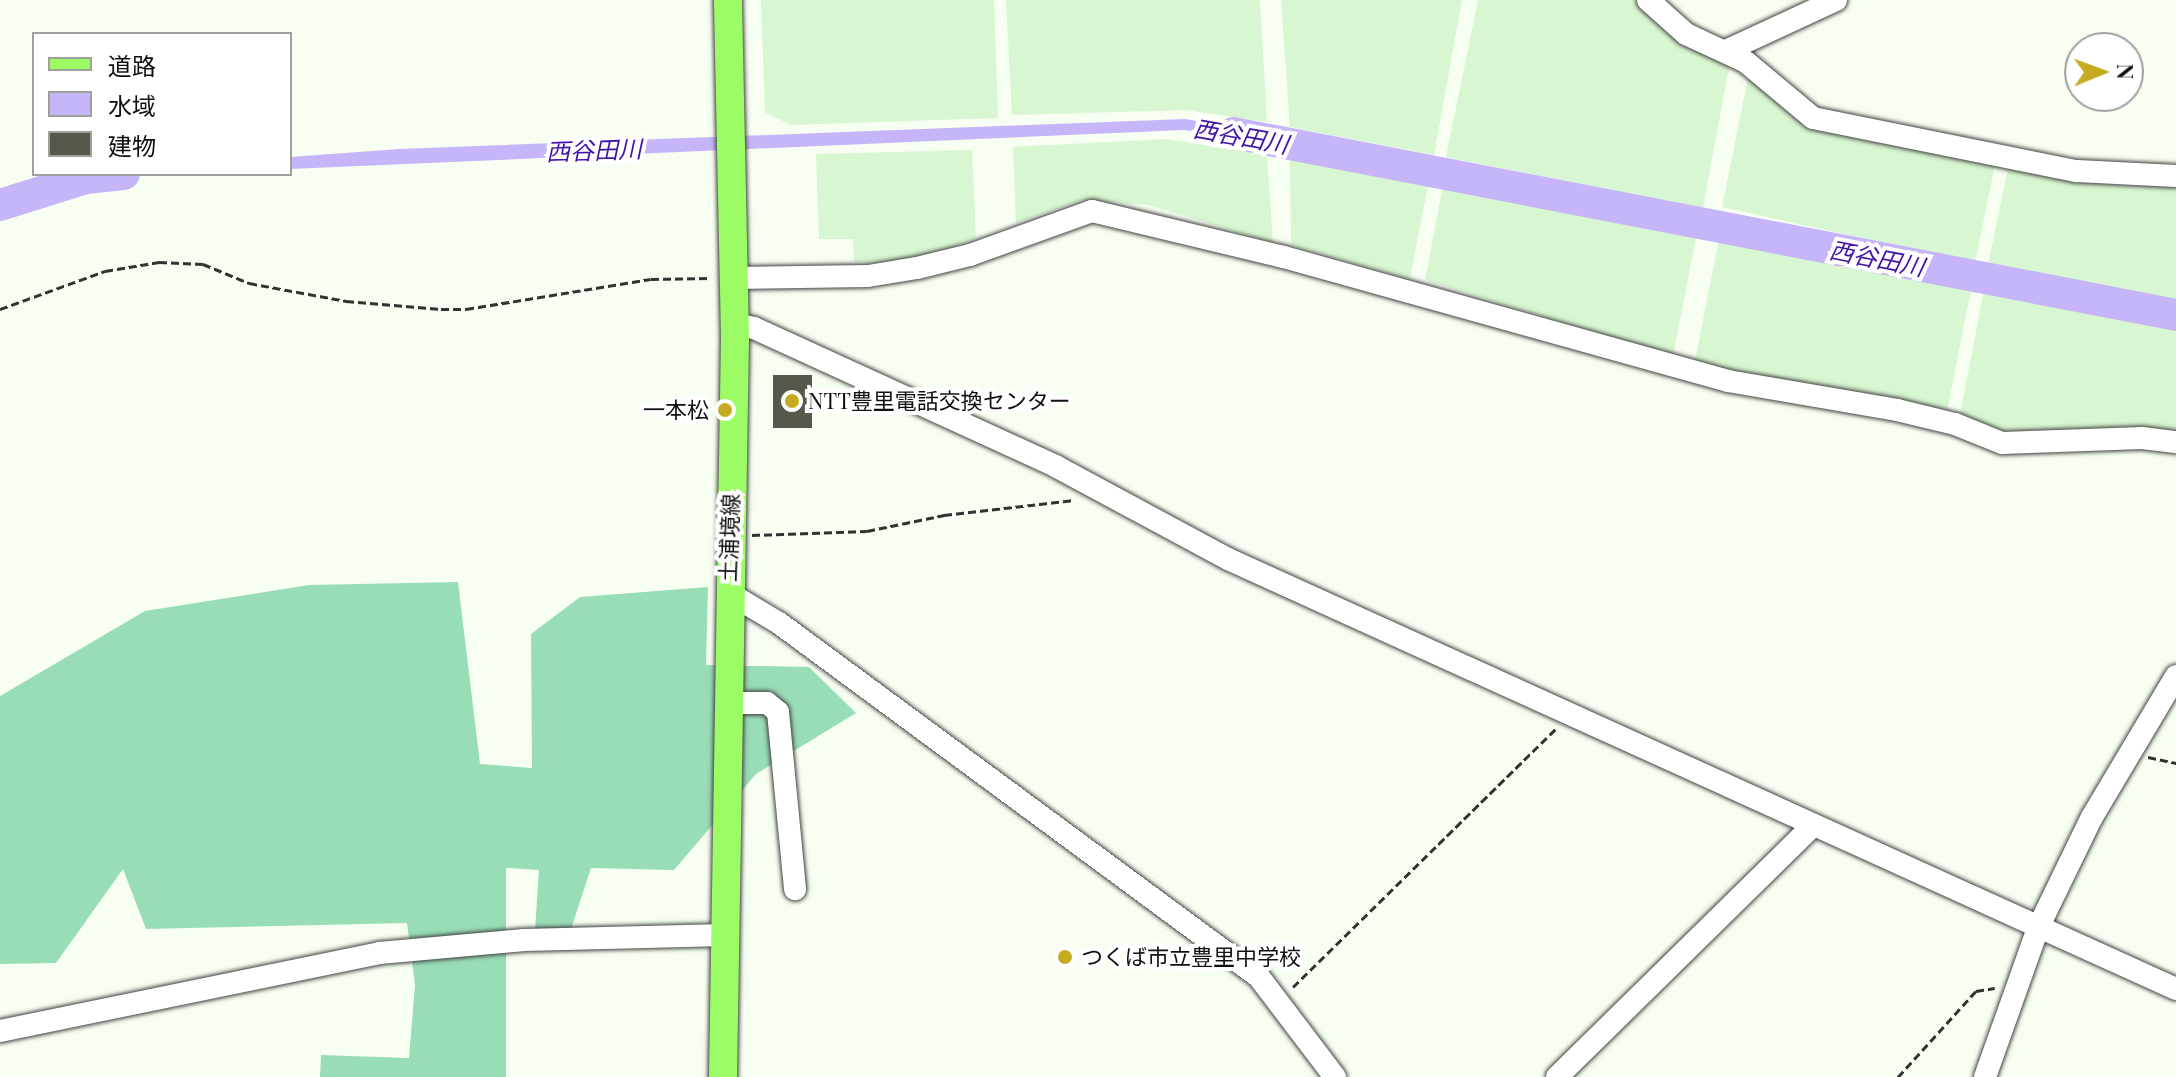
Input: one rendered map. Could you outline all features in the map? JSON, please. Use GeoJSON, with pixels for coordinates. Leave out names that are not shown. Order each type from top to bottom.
{"type":"FeatureCollection","features":[{"type":"Feature","properties":{"kind":"main road","name":"土浦境線"},"geometry":{"type":"LineString","coordinates":[[723,1077],[734,324],[728,0]]}},
{"type":"Feature","properties":{"kind":"street"},"geometry":{"type":"LineString","coordinates":[[1648,0],[1686,34],[1728,50],[1813,118],[2077,171],[2176,176]]}},
{"type":"Feature","properties":{"kind":"street"},"geometry":{"type":"LineString","coordinates":[[1728,50],[1836,0]]}},
{"type":"Feature","properties":{"kind":"street"},"geometry":{"type":"LineString","coordinates":[[734,278],[868,276],[917,268],[970,255],[1092,211],[1284,257],[1728,381],[1897,410],[1955,424],[2002,443],[2142,438],[2176,442]]}},
{"type":"Feature","properties":{"kind":"street"},"geometry":{"type":"LineString","coordinates":[[734,324],[754,328],[1104,492],[1228,559],[2176,989]]}},
{"type":"Feature","properties":{"kind":"street"},"geometry":{"type":"LineString","coordinates":[[728,598],[737,598],[779,623],[1259,977],[1280,1000],[1335,1077]]}},
{"type":"Feature","properties":{"kind":"street"},"geometry":{"type":"LineString","coordinates":[[1985,1077],[2012,991],[2038,928],[2130,753],[2176,676]]}},
{"type":"Feature","properties":{"kind":"street"},"geometry":{"type":"LineString","coordinates":[[727,703],[767,703],[778,712],[795,889]]}},
{"type":"Feature","properties":{"kind":"street"},"geometry":{"type":"LineString","coordinates":[[1557,1077],[1812,826]]}},
{"type":"Feature","properties":{"kind":"street"},"geometry":{"type":"LineString","coordinates":[[0,1031],[379,953],[539,939],[726,935]]}},
{"type":"Feature","properties":{"kind":"path"},"geometry":{"type":"LineString","coordinates":[[0,309],[105,271],[159,262],[203,264],[249,283],[346,301],[441,309],[466,309],[651,279],[734,278]]}},
{"type":"Feature","properties":{"kind":"path"},"geometry":{"type":"LineString","coordinates":[[730,535],[867,531],[944,515],[1104,492]]}},
{"type":"Feature","properties":{"kind":"path"},"geometry":{"type":"LineString","coordinates":[[1280,1000],[1570,715]]}},
{"type":"Feature","properties":{"kind":"path"},"geometry":{"type":"LineString","coordinates":[[2130,753],[2176,763]]}},
{"type":"Feature","properties":{"kind":"path"},"geometry":{"type":"LineString","coordinates":[[1898,1077],[1976,991],[2012,991]]}},
{"type":"Feature","properties":{"kind":"green space"},"geometry":{"type":"Polygon","coordinates":[[[761,0],[994,0],[998,118],[791,125],[765,112],[761,0]]]}},
{"type":"Feature","properties":{"kind":"green space"},"geometry":{"type":"Polygon","coordinates":[[[1006,0],[1260,0],[1267,122],[1186,110],[1012,115],[1006,0]]]}},
{"type":"Feature","properties":{"kind":"green space"},"geometry":{"type":"Polygon","coordinates":[[[1281,0],[1462,0],[1434,155],[1290,127],[1281,0]]]}},
{"type":"Feature","properties":{"kind":"green space"},"geometry":{"type":"Polygon","coordinates":[[[1478,0],[1635,0],[1684,47],[1730,62],[1703,208],[1446,157],[1478,0]]]}},
{"type":"Feature","properties":{"kind":"green space"},"geometry":{"type":"Polygon","coordinates":[[[1748,78],[1811,126],[1996,160],[1975,263],[1722,207],[1748,78]]]}},
{"type":"Feature","properties":{"kind":"green space"},"geometry":{"type":"Polygon","coordinates":[[[1167,139],[1267,155],[1273,243],[1149,205],[1081,200],[1016,223],[1013,147],[1167,139]]]}},
{"type":"Feature","properties":{"kind":"green space"},"geometry":{"type":"Polygon","coordinates":[[[972,150],[976,238],[920,259],[888,263],[854,262],[853,239],[819,239],[816,154],[972,150]]]}},
{"type":"Feature","properties":{"kind":"green space"},"geometry":{"type":"Polygon","coordinates":[[[1290,157],[1428,185],[1410,279],[1291,245],[1290,157]]]}},
{"type":"Feature","properties":{"kind":"green space"},"geometry":{"type":"Polygon","coordinates":[[[2009,163],[2116,186],[2176,184],[2176,302],[1988,265],[2009,163]]]}},
{"type":"Feature","properties":{"kind":"green space"},"geometry":{"type":"Polygon","coordinates":[[[1443,186],[1696,238],[1673,356],[1425,280],[1443,186]]]}},
{"type":"Feature","properties":{"kind":"green space"},"geometry":{"type":"Polygon","coordinates":[[[1719,239],[1971,289],[1947,412],[1876,394],[1748,377],[1695,361],[1719,239]]]}},
{"type":"Feature","properties":{"kind":"green space"},"geometry":{"type":"Polygon","coordinates":[[[1984,290],[2176,328],[2176,432],[2150,428],[2000,433],[1960,415],[1984,290]]]}},
{"type":"Feature","properties":{"kind":"green space"},"geometry":{"type":"Polygon","coordinates":[[[458,582],[480,764],[532,768],[531,634],[580,597],[708,587],[706,665],[809,667],[856,713],[756,774],[674,870],[591,868],[570,932],[535,931],[539,870],[506,868],[506,1077],[320,1077],[321,1055],[409,1058],[415,985],[407,923],[146,929],[123,869],[56,963],[0,964],[0,696],[145,611],[309,585],[458,582]]]}},
{"type":"Feature","properties":{"kind":"water"},"geometry":{"type":"Polygon","coordinates":[[[1185,119],[1277,134],[1274,145],[1184,130],[292,169],[292,157],[399,149],[1185,119]]]}},
{"type":"Feature","properties":{"kind":"building","name":"NTT豊里電話交換センター"},"geometry":{"type":"Polygon","coordinates":[[[773,375],[812,375],[812,428],[773,428],[773,375]]]}},
{"type":"Feature","properties":{"kind":"waterway","name":"西谷田川"},"geometry":{"type":"LineString","coordinates":[[1233,133],[2176,315]]}},
{"type":"Feature","properties":{"kind":"waterway","name":"西谷田川"},"geometry":{"type":"LineString","coordinates":[[0,205],[86,178],[105,176]]}},
{"type":"Feature","properties":{"kind":"place","name":"NTT豊里電話交換センター"},"geometry":{"type":"Point","coordinates":[792,401]}},
{"type":"Feature","properties":{"kind":"place","name":"一本松"},"geometry":{"type":"Point","coordinates":[725,410]}},
{"type":"Feature","properties":{"kind":"place","name":"つくば市立豊里中学校"},"geometry":{"type":"Point","coordinates":[1065,957]}}]}
